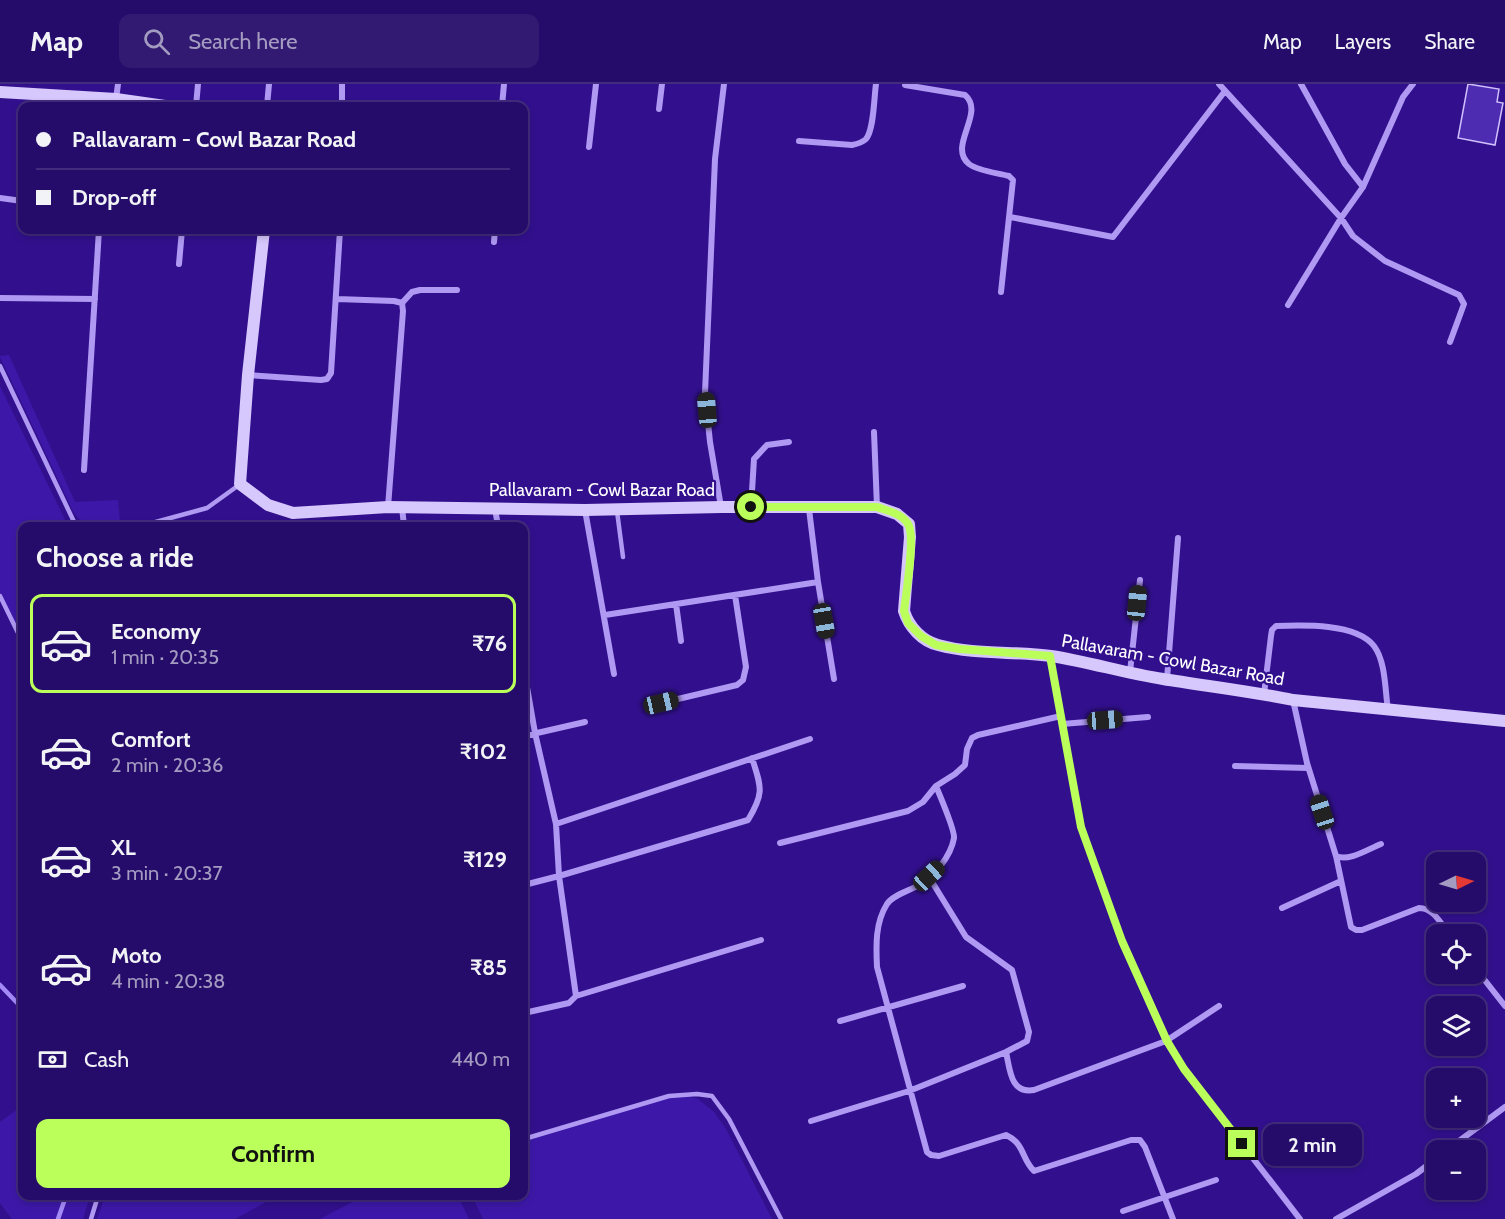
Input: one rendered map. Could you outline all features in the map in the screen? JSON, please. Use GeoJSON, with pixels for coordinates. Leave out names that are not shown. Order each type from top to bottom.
{"type":"FeatureCollection","features":[{"type":"Feature","properties":{"kind":"street"},"geometry":{"type":"LineString","coordinates":[[116,99],[118,84]]}},
{"type":"Feature","properties":{"kind":"street"},"geometry":{"type":"LineString","coordinates":[[196,102],[198,84]]}},
{"type":"Feature","properties":{"kind":"street"},"geometry":{"type":"LineString","coordinates":[[267,102],[269,84]]}},
{"type":"Feature","properties":{"kind":"street"},"geometry":{"type":"LineString","coordinates":[[342,84],[342,102]]}},
{"type":"Feature","properties":{"kind":"street"},"geometry":{"type":"LineString","coordinates":[[502,102],[504,84]]}},
{"type":"Feature","properties":{"kind":"street"},"geometry":{"type":"LineString","coordinates":[[589,147],[596,84]]}},
{"type":"Feature","properties":{"kind":"street"},"geometry":{"type":"LineString","coordinates":[[659,109],[662,84]]}},
{"type":"Feature","properties":{"kind":"street"},"geometry":{"type":"LineString","coordinates":[[721,507],[710,442],[705,393],[715,159],[724,84]]}},
{"type":"Feature","properties":{"kind":"street"},"geometry":{"type":"LineString","coordinates":[[799,141],[852,145],[859,144],[866,139],[870,130],[876,84]]}},
{"type":"Feature","properties":{"kind":"street"},"geometry":{"type":"LineString","coordinates":[[904,84],[965,95],[972,107],[962,148],[963,158],[971,166],[1009,176],[1013,180],[1001,292]]}},
{"type":"Feature","properties":{"kind":"street"},"geometry":{"type":"LineString","coordinates":[[1219,84],[1341,218],[1353,237],[1385,261],[1459,295],[1463,299],[1464,304],[1450,342]]}},
{"type":"Feature","properties":{"kind":"street"},"geometry":{"type":"LineString","coordinates":[[1300,84],[1345,164],[1364,188]]}},
{"type":"Feature","properties":{"kind":"street"},"geometry":{"type":"LineString","coordinates":[[1288,305],[1341,218],[1364,188],[1403,96],[1413,84]]}},
{"type":"Feature","properties":{"kind":"street"},"geometry":{"type":"LineString","coordinates":[[0,92],[34,89],[137,102]]}},
{"type":"Feature","properties":{"kind":"street"},"geometry":{"type":"LineString","coordinates":[[1010,218],[1113,237],[1225,91]]}},
{"type":"Feature","properties":{"kind":"street"},"geometry":{"type":"LineString","coordinates":[[0,198],[18,200]]}},
{"type":"Feature","properties":{"kind":"street"},"geometry":{"type":"LineString","coordinates":[[84,470],[99,234]]}},
{"type":"Feature","properties":{"kind":"street"},"geometry":{"type":"LineString","coordinates":[[178,264],[182,234]]}},
{"type":"Feature","properties":{"kind":"street"},"geometry":{"type":"LineString","coordinates":[[240,484],[248,375],[264,234]]}},
{"type":"Feature","properties":{"kind":"street"},"geometry":{"type":"LineString","coordinates":[[248,375],[321,380],[327,378],[330,373],[337,299],[340,234]]}},
{"type":"Feature","properties":{"kind":"street"},"geometry":{"type":"LineString","coordinates":[[494,242],[495,234]]}},
{"type":"Feature","properties":{"kind":"street"},"geometry":{"type":"LineString","coordinates":[[388,507],[402,303],[412,292],[420,290],[457,290]]}},
{"type":"Feature","properties":{"kind":"street"},"geometry":{"type":"LineString","coordinates":[[0,298],[95,299]]}},
{"type":"Feature","properties":{"kind":"street"},"geometry":{"type":"LineString","coordinates":[[337,299],[402,303]]}},
{"type":"Feature","properties":{"kind":"street"},"geometry":{"type":"LineString","coordinates":[[874,432],[877,507]]}},
{"type":"Feature","properties":{"kind":"street"},"geometry":{"type":"LineString","coordinates":[[751,507],[754,459],[767,445],[789,442]]}},
{"type":"Feature","properties":{"kind":"street","name":"Pallavaram - Cowl Bazar Road"},"geometry":{"type":"LineString","coordinates":[[240,484],[268,505],[293,513],[388,507],[585,510],[877,507],[897,514],[909,524],[904,611],[908,623],[921,636],[936,645],[1050,656],[1167,680],[1293,700],[1505,721]]}},
{"type":"Feature","properties":{"kind":"street"},"geometry":{"type":"LineString","coordinates":[[402,507],[404,522]]}},
{"type":"Feature","properties":{"kind":"street"},"geometry":{"type":"LineString","coordinates":[[495,509],[497,522]]}},
{"type":"Feature","properties":{"kind":"street"},"geometry":{"type":"LineString","coordinates":[[809,509],[834,680]]}},
{"type":"Feature","properties":{"kind":"street"},"geometry":{"type":"LineString","coordinates":[[585,510],[614,674]]}},
{"type":"Feature","properties":{"kind":"street"},"geometry":{"type":"LineString","coordinates":[[1167,680],[1178,537]]}},
{"type":"Feature","properties":{"kind":"street"},"geometry":{"type":"LineString","coordinates":[[1130,672],[1140,580]]}},
{"type":"Feature","properties":{"kind":"street"},"geometry":{"type":"LineString","coordinates":[[605,615],[818,582]]}},
{"type":"Feature","properties":{"kind":"street"},"geometry":{"type":"LineString","coordinates":[[661,703],[737,685],[743,680],[746,667],[735,595]]}},
{"type":"Feature","properties":{"kind":"street"},"geometry":{"type":"LineString","coordinates":[[676,604],[681,641]]}},
{"type":"Feature","properties":{"kind":"street"},"geometry":{"type":"LineString","coordinates":[[1264,694],[1270,636],[1276,626],[1346,629],[1365,638],[1375,647],[1380,660],[1389,710]]}},
{"type":"Feature","properties":{"kind":"street"},"geometry":{"type":"LineString","coordinates":[[1050,656],[1081,827],[1122,941],[1167,1041],[1184,1069],[1300,1219]]}},
{"type":"Feature","properties":{"kind":"street"},"geometry":{"type":"LineString","coordinates":[[528,693],[556,824],[559,876],[576,996]]}},
{"type":"Feature","properties":{"kind":"street"},"geometry":{"type":"LineString","coordinates":[[1293,700],[1308,768],[1336,856],[1351,927],[1362,930],[1419,908],[1430,910],[1441,924]]}},
{"type":"Feature","properties":{"kind":"street"},"geometry":{"type":"LineString","coordinates":[[780,843],[908,811],[923,802],[936,786],[965,765],[972,738],[1061,716]]}},
{"type":"Feature","properties":{"kind":"street"},"geometry":{"type":"LineString","coordinates":[[1062,724],[1148,717]]}},
{"type":"Feature","properties":{"kind":"street"},"geometry":{"type":"LineString","coordinates":[[528,735],[585,722]]}},
{"type":"Feature","properties":{"kind":"street"},"geometry":{"type":"LineString","coordinates":[[556,824],[810,739]]}},
{"type":"Feature","properties":{"kind":"street"},"geometry":{"type":"LineString","coordinates":[[528,884],[748,820],[758,804],[762,788],[752,758]]}},
{"type":"Feature","properties":{"kind":"street"},"geometry":{"type":"LineString","coordinates":[[1235,766],[1308,768]]}},
{"type":"Feature","properties":{"kind":"street"},"geometry":{"type":"LineString","coordinates":[[936,786],[954,836],[944,860],[929,876],[921,884],[887,904],[875,941],[877,967],[927,1152],[939,1156],[1006,1136],[1018,1142],[1034,1171],[1131,1140],[1140,1140],[1166,1196],[1173,1219]]}},
{"type":"Feature","properties":{"kind":"street"},"geometry":{"type":"LineString","coordinates":[[1336,856],[1342,859],[1381,844]]}},
{"type":"Feature","properties":{"kind":"street"},"geometry":{"type":"LineString","coordinates":[[812,1120],[909,1091],[1006,1052],[1027,1041],[1029,1032],[1012,970],[966,937],[929,876]]}},
{"type":"Feature","properties":{"kind":"street"},"geometry":{"type":"LineString","coordinates":[[1282,908],[1341,881]]}},
{"type":"Feature","properties":{"kind":"street"},"geometry":{"type":"LineString","coordinates":[[528,1012],[569,1003],[576,996],[761,940]]}},
{"type":"Feature","properties":{"kind":"street"},"geometry":{"type":"LineString","coordinates":[[1486,982],[1505,1006]]}},
{"type":"Feature","properties":{"kind":"street"},"geometry":{"type":"LineString","coordinates":[[840,1021],[963,986]]}},
{"type":"Feature","properties":{"kind":"street"},"geometry":{"type":"LineString","coordinates":[[1006,1052],[1015,1085],[1027,1091],[1167,1041],[1219,1006]]}},
{"type":"Feature","properties":{"kind":"street"},"geometry":{"type":"LineString","coordinates":[[1460,1140],[1505,1107]]}},
{"type":"Feature","properties":{"kind":"street"},"geometry":{"type":"LineString","coordinates":[[1336,1219],[1426,1166]]}},
{"type":"Feature","properties":{"kind":"street"},"geometry":{"type":"LineString","coordinates":[[1124,1211],[1216,1179]]}},
{"type":"Feature","properties":{"kind":"lane"},"geometry":{"type":"LineString","coordinates":[[0,366],[74,522]]}},
{"type":"Feature","properties":{"kind":"lane"},"geometry":{"type":"LineString","coordinates":[[156,522],[207,508],[240,484]]}},
{"type":"Feature","properties":{"kind":"lane"},"geometry":{"type":"LineString","coordinates":[[617,509],[623,558]]}},
{"type":"Feature","properties":{"kind":"lane"},"geometry":{"type":"LineString","coordinates":[[0,596],[18,633]]}},
{"type":"Feature","properties":{"kind":"lane"},"geometry":{"type":"LineString","coordinates":[[528,1139],[669,1096],[697,1094],[712,1096],[729,1119],[781,1219]]}},
{"type":"Feature","properties":{"kind":"lane"},"geometry":{"type":"LineString","coordinates":[[91,1219],[97,1200]]}},
{"type":"Feature","properties":{"kind":"shaded area"},"geometry":{"type":"Polygon","coordinates":[[[9,355],[75,502],[118,500],[120,522],[85,522],[79,519],[73,511],[0,357],[9,355]]]}},
{"type":"Feature","properties":{"kind":"shaded area"},"geometry":{"type":"Polygon","coordinates":[[[0,386],[66,522],[18,522],[18,635],[0,597],[0,386]]]}},
{"type":"Feature","properties":{"kind":"shaded area"},"geometry":{"type":"Polygon","coordinates":[[[678,1093],[698,1099],[714,1112],[726,1129],[772,1219],[483,1219],[474,1200],[528,1200],[528,1137],[678,1093]]]}},
{"type":"Feature","properties":{"kind":"shaded area"},"geometry":{"type":"Polygon","coordinates":[[[18,1109],[18,1200],[89,1200],[83,1219],[12,1219],[0,1203],[0,1122],[18,1109]]]}},
{"type":"Feature","properties":{"kind":"shaded area"},"geometry":{"type":"Polygon","coordinates":[[[104,1200],[268,1201],[235,1219],[97,1219],[104,1200]]]}},
{"type":"Feature","properties":{"kind":"shaded area"},"geometry":{"type":"Polygon","coordinates":[[[356,1200],[460,1200],[469,1219],[320,1219],[356,1200]]]}},
{"type":"Feature","properties":{"kind":"building"},"geometry":{"type":"Polygon","coordinates":[[[1468,84],[1499,89],[1497,102],[1503,103],[1495,145],[1458,138],[1468,84]]]}},
{"type":"Feature","properties":{"kind":"waterway"},"geometry":{"type":"LineString","coordinates":[[0,985],[18,1004]]}},
{"type":"Feature","properties":{"kind":"waterway"},"geometry":{"type":"LineString","coordinates":[[58,1219],[65,1200]]}},
{"type":"Feature","properties":{"kind":"route"},"geometry":{"type":"LineString","coordinates":[[751,507],[809,509],[877,507],[897,514],[909,524],[910,537],[904,611],[908,623],[921,636],[936,645],[960,649],[1050,656],[1081,827],[1122,941],[1167,1041],[1184,1069],[1242,1144]]}}]}
